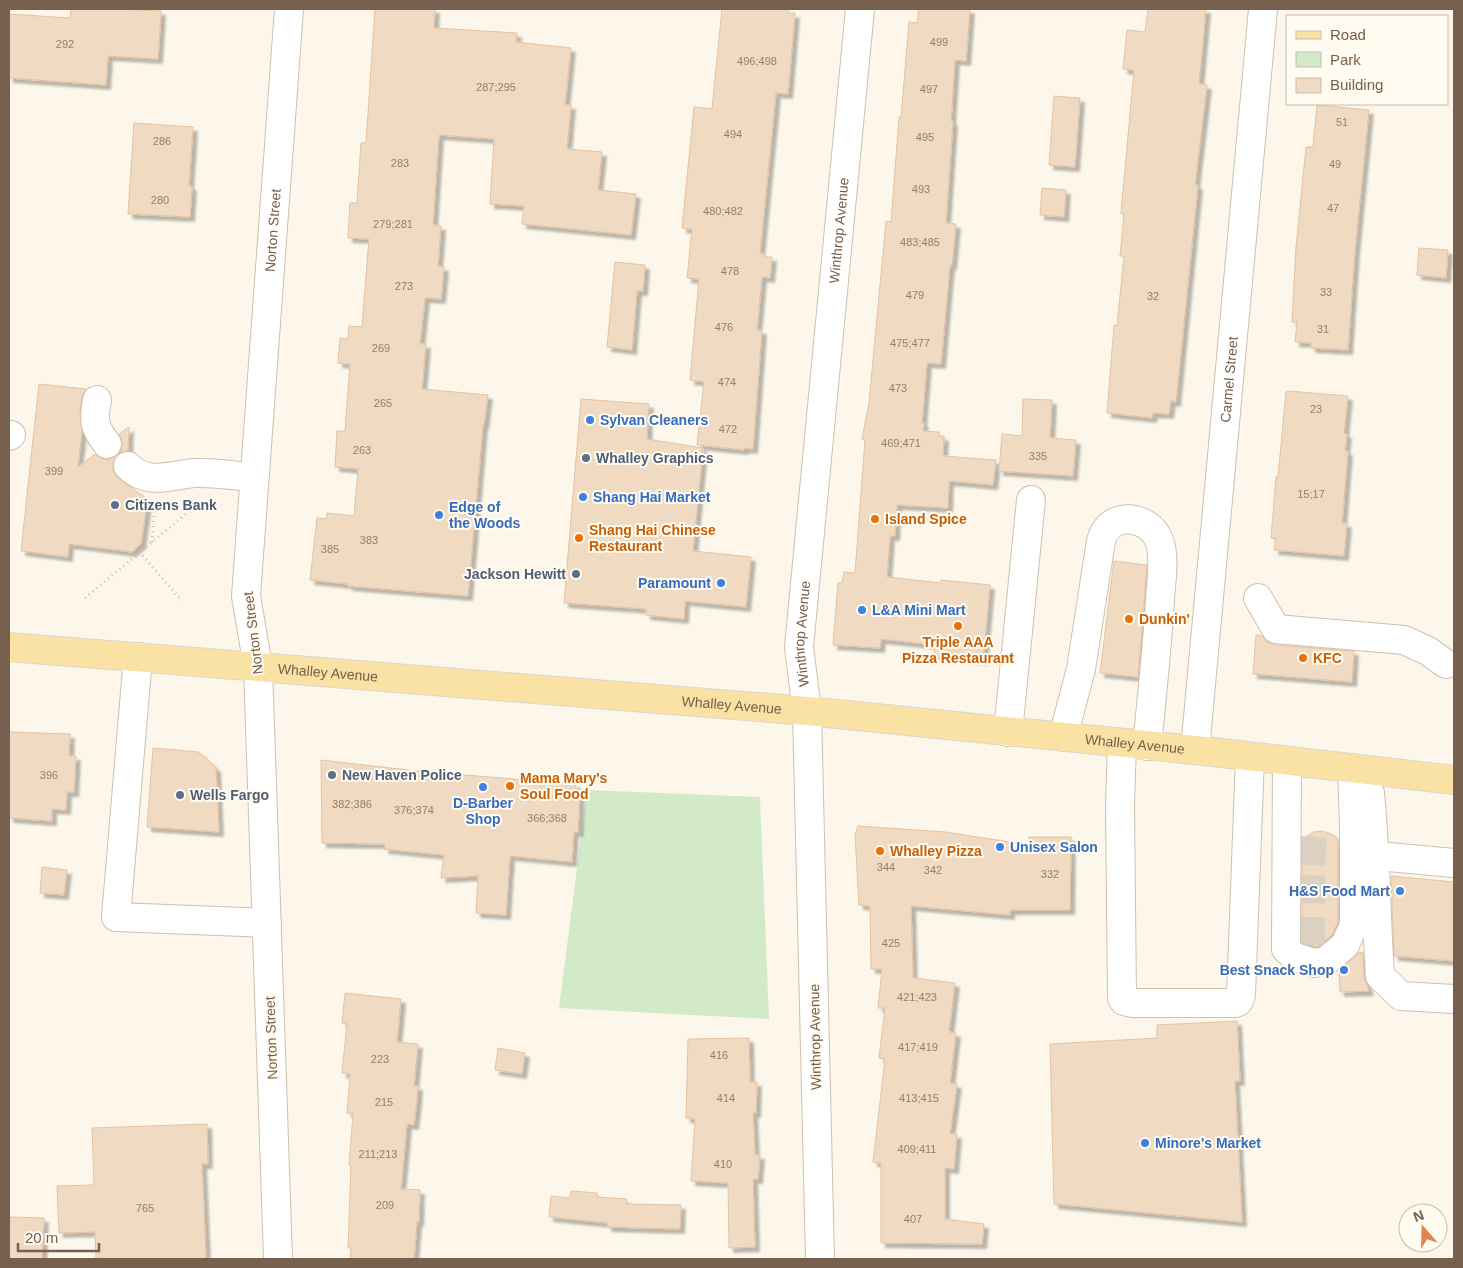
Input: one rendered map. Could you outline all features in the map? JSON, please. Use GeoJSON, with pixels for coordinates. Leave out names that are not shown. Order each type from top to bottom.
{"type":"FeatureCollection","features":[{"type":"Feature","properties":{"kind":"main road","name":"Whalley Avenue"},"geometry":{"type":"LineString","coordinates":[[9,646],[807,711],[1195,750],[1454,780]]}},
{"type":"Feature","properties":{"kind":"street","name":"Norton Street"},"geometry":{"type":"LineString","coordinates":[[278,1259],[258,667],[246,596],[289,9]]}},
{"type":"Feature","properties":{"kind":"street","name":"Winthrop Avenue"},"geometry":{"type":"LineString","coordinates":[[820,1259],[807,711],[799,647],[860,9]]}},
{"type":"Feature","properties":{"kind":"street","name":"Carmel Street"},"geometry":{"type":"LineString","coordinates":[[1195,750],[1264,9]]}},
{"type":"Feature","properties":{"kind":"street"},"geometry":{"type":"LineString","coordinates":[[97,400],[94,418],[98,432],[107,444]]}},
{"type":"Feature","properties":{"kind":"street"},"geometry":{"type":"LineString","coordinates":[[128,466],[135,473],[157,479],[196,473],[254,477]]}},
{"type":"Feature","properties":{"kind":"street"},"geometry":{"type":"LineString","coordinates":[[1008,732],[1031,500]]}},
{"type":"Feature","properties":{"kind":"street"},"geometry":{"type":"LineString","coordinates":[[1063,737],[1081,669],[1104,530],[1117,522],[1131,518],[1141,521],[1151,529],[1160,541],[1162,553],[1159,614],[1135,745],[1120,806],[1122,998],[1124,1001],[1132,1003],[1236,1003],[1239,1001],[1250,757]]}},
{"type":"Feature","properties":{"kind":"street"},"geometry":{"type":"LineString","coordinates":[[1258,598],[1276,629],[1404,640],[1446,664]]}},
{"type":"Feature","properties":{"kind":"street"},"geometry":{"type":"LineString","coordinates":[[138,658],[116,916],[267,923]]}},
{"type":"Feature","properties":{"kind":"street"},"geometry":{"type":"LineString","coordinates":[[1287,761],[1293,851],[1292,930],[1286,949],[1295,957],[1314,963],[1326,961],[1344,945],[1348,931],[1354,925],[1349,890],[1358,855]]}},
{"type":"Feature","properties":{"kind":"street"},"geometry":{"type":"LineString","coordinates":[[1360,769],[1358,855],[1380,976],[1401,996],[1454,999]]}},
{"type":"Feature","properties":{"kind":"street"},"geometry":{"type":"LineString","coordinates":[[1358,855],[1454,863]]}},
{"type":"Feature","properties":{"kind":"path"},"geometry":{"type":"LineString","coordinates":[[152,543],[157,479]]}},
{"type":"Feature","properties":{"kind":"path"},"geometry":{"type":"LineString","coordinates":[[85,598],[192,509]]}},
{"type":"Feature","properties":{"kind":"path"},"geometry":{"type":"LineString","coordinates":[[136,548],[182,601]]}},
{"type":"Feature","properties":{"kind":"green space"},"geometry":{"type":"Polygon","coordinates":[[[587,790],[760,797],[769,1019],[559,1008],[587,790]]]}},
{"type":"Feature","properties":{"kind":"building"},"geometry":{"type":"Polygon","coordinates":[[[71,9],[161,11],[158,59],[108,56],[106,85],[9,78],[9,14],[70,18],[71,9]]]}},
{"type":"Feature","properties":{"kind":"building"},"geometry":{"type":"Polygon","coordinates":[[[375,9],[435,9],[434,28],[517,33],[516,42],[571,48],[565,105],[571,105],[567,149],[602,152],[598,190],[636,194],[631,235],[522,224],[524,206],[490,204],[494,139],[439,135],[433,225],[441,226],[438,266],[444,267],[441,299],[425,298],[420,344],[426,344],[422,389],[488,395],[483,425],[468,596],[348,586],[348,584],[310,580],[317,518],[326,519],[327,513],[354,516],[358,469],[335,467],[337,431],[345,431],[350,364],[338,363],[340,338],[348,339],[349,326],[362,327],[369,239],[348,238],[350,203],[357,203],[361,143],[366,143],[375,9]]]}},
{"type":"Feature","properties":{"kind":"building"},"geometry":{"type":"Polygon","coordinates":[[[722,9],[789,9],[788,13],[795,14],[788,94],[776,93],[760,253],[764,254],[764,257],[772,257],[770,278],[762,277],[757,330],[762,330],[753,449],[744,448],[744,450],[697,445],[704,382],[690,380],[699,279],[687,278],[692,229],[682,228],[694,107],[712,109],[722,9]]]}},
{"type":"Feature","properties":{"kind":"building"},"geometry":{"type":"Polygon","coordinates":[[[919,9],[970,9],[966,61],[955,60],[946,223],[956,224],[952,265],[950,265],[941,364],[927,363],[923,431],[939,432],[939,436],[944,437],[943,456],[996,460],[993,485],[949,481],[948,508],[897,505],[895,536],[890,536],[887,577],[941,583],[941,580],[990,585],[983,660],[934,656],[935,645],[881,639],[880,648],[833,645],[838,583],[842,583],[844,572],[855,573],[865,440],[862,439],[869,403],[886,221],[891,222],[909,22],[917,23],[919,9]]]}},
{"type":"Feature","properties":{"kind":"building"},"geometry":{"type":"Polygon","coordinates":[[[1148,9],[1206,9],[1199,84],[1207,85],[1195,185],[1198,185],[1176,402],[1171,401],[1169,414],[1153,413],[1152,418],[1107,413],[1114,325],[1117,326],[1124,256],[1120,256],[1124,214],[1121,213],[1134,70],[1123,69],[1127,30],[1145,32],[1148,9]]]}},
{"type":"Feature","properties":{"kind":"building"},"geometry":{"type":"Polygon","coordinates":[[[1054,96],[1080,98],[1075,167],[1049,165],[1054,96]]]}},
{"type":"Feature","properties":{"kind":"building"},"geometry":{"type":"Polygon","coordinates":[[[1317,105],[1369,110],[1355,250],[1348,350],[1311,348],[1311,343],[1295,342],[1297,322],[1292,322],[1296,247],[1306,147],[1313,147],[1317,105]]]}},
{"type":"Feature","properties":{"kind":"building"},"geometry":{"type":"Polygon","coordinates":[[[134,123],[193,127],[189,186],[192,186],[190,217],[128,214],[134,123]]]}},
{"type":"Feature","properties":{"kind":"building"},"geometry":{"type":"Polygon","coordinates":[[[1042,188],[1066,190],[1064,217],[1040,215],[1042,188]]]}},
{"type":"Feature","properties":{"kind":"building"},"geometry":{"type":"Polygon","coordinates":[[[1419,248],[1448,250],[1446,278],[1417,275],[1419,248]]]}},
{"type":"Feature","properties":{"kind":"building"},"geometry":{"type":"Polygon","coordinates":[[[615,262],[645,265],[643,291],[637,291],[632,350],[607,347],[615,262]]]}},
{"type":"Feature","properties":{"kind":"building"},"geometry":{"type":"Polygon","coordinates":[[[39,384],[86,389],[82,397],[80,412],[82,431],[78,467],[95,454],[108,460],[115,457],[113,471],[118,478],[146,498],[141,544],[132,552],[69,544],[68,557],[21,551],[39,384]]]}},
{"type":"Feature","properties":{"kind":"building"},"geometry":{"type":"Polygon","coordinates":[[[1286,392],[1348,396],[1344,433],[1347,434],[1345,451],[1348,451],[1342,523],[1347,523],[1344,556],[1274,550],[1276,539],[1271,538],[1276,477],[1278,477],[1286,392]]]}},
{"type":"Feature","properties":{"kind":"building"},"geometry":{"type":"Polygon","coordinates":[[[581,399],[649,404],[647,439],[703,448],[693,551],[751,557],[746,607],[685,601],[684,619],[646,615],[646,609],[564,603],[581,399]]]}},
{"type":"Feature","properties":{"kind":"building"},"geometry":{"type":"Polygon","coordinates":[[[1023,399],[1052,400],[1050,438],[1076,440],[1073,476],[999,471],[1002,434],[1022,436],[1023,399]]]}},
{"type":"Feature","properties":{"kind":"building"},"geometry":{"type":"Polygon","coordinates":[[[129,427],[128,451],[123,451],[118,455],[123,443],[119,434],[129,427]]]}},
{"type":"Feature","properties":{"kind":"building"},"geometry":{"type":"Polygon","coordinates":[[[1114,561],[1147,565],[1138,677],[1100,673],[1114,561]]]}},
{"type":"Feature","properties":{"kind":"building"},"geometry":{"type":"Polygon","coordinates":[[[1256,635],[1262,636],[1267,642],[1275,645],[1354,651],[1352,682],[1253,674],[1256,635]]]}},
{"type":"Feature","properties":{"kind":"building"},"geometry":{"type":"Polygon","coordinates":[[[9,732],[70,734],[69,756],[76,756],[74,792],[67,792],[66,810],[52,809],[52,821],[9,818],[9,732]]]}},
{"type":"Feature","properties":{"kind":"building"},"geometry":{"type":"Polygon","coordinates":[[[153,748],[199,752],[216,768],[219,832],[147,827],[153,748]]]}},
{"type":"Feature","properties":{"kind":"building"},"geometry":{"type":"Polygon","coordinates":[[[321,760],[452,775],[576,784],[575,794],[580,794],[578,832],[574,832],[572,862],[510,856],[506,915],[476,913],[478,876],[441,878],[444,855],[384,849],[385,844],[322,843],[321,760]]]}},
{"type":"Feature","properties":{"kind":"building"},"geometry":{"type":"Polygon","coordinates":[[[858,826],[945,832],[1029,845],[1029,837],[1071,837],[1070,910],[1010,910],[1010,915],[911,906],[913,978],[955,983],[949,1032],[956,1033],[950,1083],[957,1084],[950,1134],[957,1134],[954,1169],[945,1168],[945,1219],[984,1224],[982,1244],[881,1243],[881,1163],[873,1162],[885,1059],[879,1058],[885,1008],[878,1008],[882,969],[871,969],[870,906],[859,905],[855,835],[858,826]]]}},
{"type":"Feature","properties":{"kind":"building"},"geometry":{"type":"Polygon","coordinates":[[[1322,831],[1332,834],[1338,839],[1338,922],[1332,935],[1315,947],[1302,942],[1302,840],[1313,832],[1322,831]]]}},
{"type":"Feature","properties":{"kind":"building"},"geometry":{"type":"Polygon","coordinates":[[[42,867],[67,870],[64,895],[40,893],[42,867]]]}},
{"type":"Feature","properties":{"kind":"building"},"geometry":{"type":"Polygon","coordinates":[[[1391,876],[1454,882],[1454,961],[1394,956],[1391,876]]]}},
{"type":"Feature","properties":{"kind":"building"},"geometry":{"type":"Polygon","coordinates":[[[1363,952],[1364,977],[1369,991],[1340,992],[1339,971],[1358,953],[1363,952]]]}},
{"type":"Feature","properties":{"kind":"building"},"geometry":{"type":"Polygon","coordinates":[[[345,993],[401,999],[397,1042],[418,1044],[414,1086],[418,1086],[417,1100],[414,1125],[407,1124],[401,1189],[420,1190],[419,1222],[417,1222],[414,1259],[350,1259],[351,1248],[348,1248],[351,1165],[349,1165],[353,1114],[347,1113],[350,1074],[342,1073],[347,1024],[342,1023],[345,993]]]}},
{"type":"Feature","properties":{"kind":"building","name":"Minore's Market"},"geometry":{"type":"Polygon","coordinates":[[[1237,1021],[1240,1081],[1235,1081],[1242,1222],[1054,1204],[1050,1044],[1157,1038],[1157,1025],[1237,1021]]]}},
{"type":"Feature","properties":{"kind":"building"},"geometry":{"type":"Polygon","coordinates":[[[749,1038],[750,1082],[757,1082],[756,1113],[753,1113],[755,1155],[760,1155],[758,1179],[753,1179],[755,1247],[729,1248],[728,1183],[691,1181],[695,1119],[686,1118],[688,1039],[749,1038]]]}},
{"type":"Feature","properties":{"kind":"building"},"geometry":{"type":"Polygon","coordinates":[[[498,1048],[525,1053],[522,1074],[495,1070],[498,1048]]]}},
{"type":"Feature","properties":{"kind":"building"},"geometry":{"type":"Polygon","coordinates":[[[207,1124],[208,1164],[202,1164],[206,1259],[96,1259],[95,1232],[59,1233],[57,1186],[94,1185],[92,1128],[207,1124]]]}},
{"type":"Feature","properties":{"kind":"building"},"geometry":{"type":"Polygon","coordinates":[[[571,1191],[597,1193],[597,1197],[627,1199],[626,1204],[681,1205],[680,1229],[607,1227],[608,1223],[549,1217],[551,1196],[570,1198],[571,1191]]]}},
{"type":"Feature","properties":{"kind":"building"},"geometry":{"type":"Polygon","coordinates":[[[9,1217],[44,1218],[42,1259],[9,1259],[9,1217]]]}},
{"type":"Feature","properties":{"kind":"tunnel"},"geometry":{"type":"LineString","coordinates":[[1298,850],[1344,853]]}},
{"type":"Feature","properties":{"kind":"tunnel"},"geometry":{"type":"LineString","coordinates":[[1297,889],[1344,890]]}},
{"type":"Feature","properties":{"kind":"tunnel"},"geometry":{"type":"LineString","coordinates":[[1297,931],[1344,931]]}},
{"type":"Feature","properties":{"kind":"place","name":"Sylvan Cleaners"},"geometry":{"type":"Point","coordinates":[590,420]}},
{"type":"Feature","properties":{"kind":"place","name":"Whalley Graphics"},"geometry":{"type":"Point","coordinates":[586,458]}},
{"type":"Feature","properties":{"kind":"place","name":"Shang Hai Market"},"geometry":{"type":"Point","coordinates":[583,497]}},
{"type":"Feature","properties":{"kind":"place","name":"Citizens Bank"},"geometry":{"type":"Point","coordinates":[115,505]}},
{"type":"Feature","properties":{"kind":"place","name":"Edge of the Woods"},"geometry":{"type":"Point","coordinates":[439,515]}},
{"type":"Feature","properties":{"kind":"place","name":"Island Spice"},"geometry":{"type":"Point","coordinates":[875,519]}},
{"type":"Feature","properties":{"kind":"place","name":"Shang Hai Chinese Restaurant"},"geometry":{"type":"Point","coordinates":[579,538]}},
{"type":"Feature","properties":{"kind":"place","name":"Jackson Hewitt"},"geometry":{"type":"Point","coordinates":[576,574]}},
{"type":"Feature","properties":{"kind":"place","name":"Paramount"},"geometry":{"type":"Point","coordinates":[721,583]}},
{"type":"Feature","properties":{"kind":"place","name":"L&A Mini Mart"},"geometry":{"type":"Point","coordinates":[862,610]}},
{"type":"Feature","properties":{"kind":"place","name":"Dunkin'"},"geometry":{"type":"Point","coordinates":[1129,619]}},
{"type":"Feature","properties":{"kind":"place","name":"Triple AAA Pizza Restaurant"},"geometry":{"type":"Point","coordinates":[958,626]}},
{"type":"Feature","properties":{"kind":"place","name":"KFC"},"geometry":{"type":"Point","coordinates":[1303,658]}},
{"type":"Feature","properties":{"kind":"place","name":"New Haven Police"},"geometry":{"type":"Point","coordinates":[332,775]}},
{"type":"Feature","properties":{"kind":"place","name":"Mama Mary's Soul Food"},"geometry":{"type":"Point","coordinates":[510,786]}},
{"type":"Feature","properties":{"kind":"place","name":"D-Barber Shop"},"geometry":{"type":"Point","coordinates":[483,787]}},
{"type":"Feature","properties":{"kind":"place","name":"Wells Fargo"},"geometry":{"type":"Point","coordinates":[180,795]}},
{"type":"Feature","properties":{"kind":"place","name":"Unisex Salon"},"geometry":{"type":"Point","coordinates":[1000,847]}},
{"type":"Feature","properties":{"kind":"place","name":"Whalley Pizza"},"geometry":{"type":"Point","coordinates":[880,851]}},
{"type":"Feature","properties":{"kind":"place","name":"H&S Food Mart"},"geometry":{"type":"Point","coordinates":[1400,891]}},
{"type":"Feature","properties":{"kind":"place","name":"Best Snack Shop"},"geometry":{"type":"Point","coordinates":[1344,970]}},
{"type":"Feature","properties":{"kind":"place","name":"Minore's Market"},"geometry":{"type":"Point","coordinates":[1145,1143]}}]}
